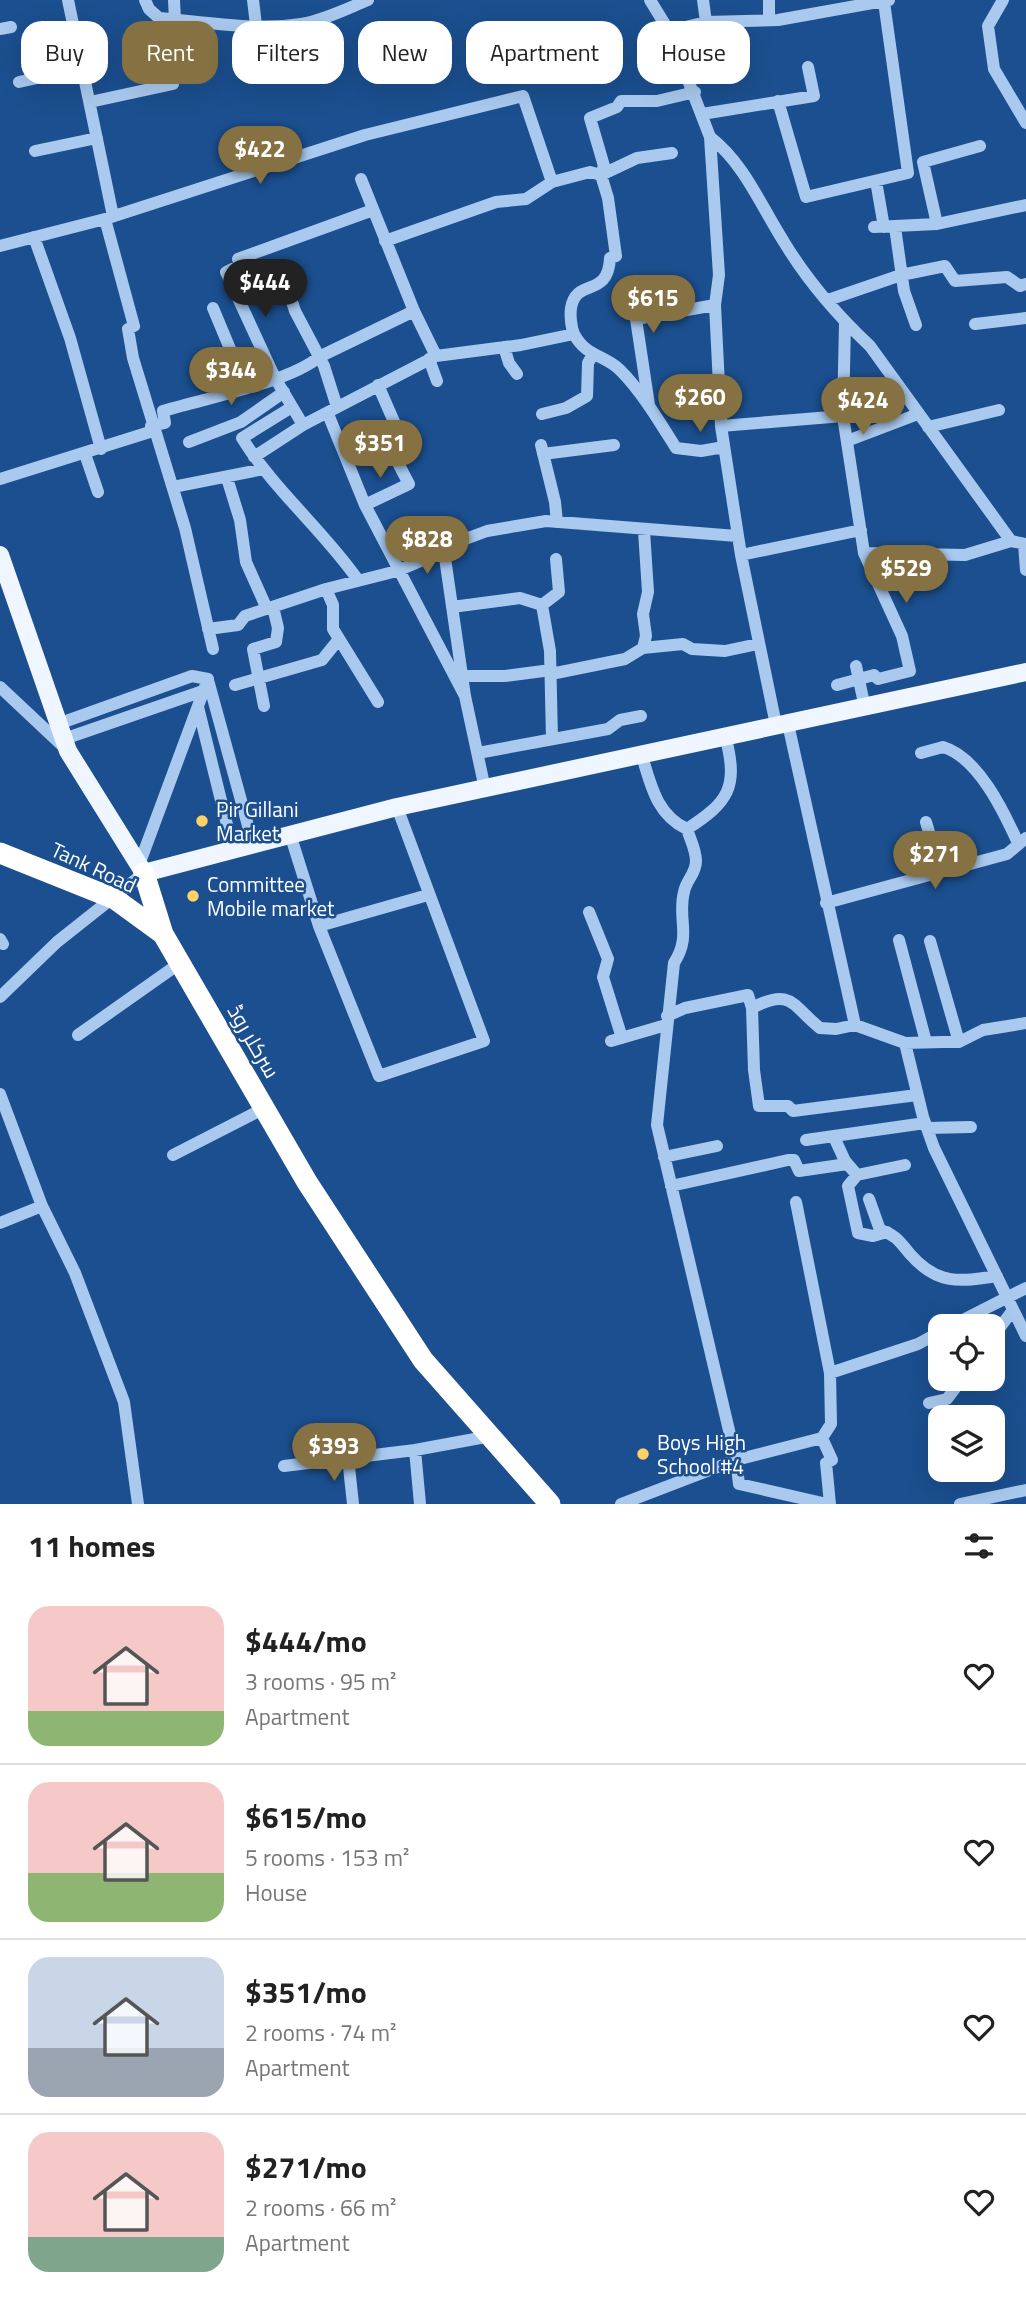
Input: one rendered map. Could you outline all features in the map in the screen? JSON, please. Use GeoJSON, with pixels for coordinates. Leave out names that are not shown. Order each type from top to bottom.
{"type":"FeatureCollection","features":[{"type":"Feature","properties":{"kind":"highway","name":"Tank Road"},"geometry":{"type":"LineString","coordinates":[[0,853],[115,899],[163,934]]}},
{"type":"Feature","properties":{"kind":"highway","name":"سرکلر روڈ"},"geometry":{"type":"LineString","coordinates":[[141,869],[163,934],[307,1182],[423,1360],[549,1504]]}},
{"type":"Feature","properties":{"kind":"main road","name":"سرکلر روڈ"},"geometry":{"type":"LineString","coordinates":[[0,555],[63,738],[141,869]]}},
{"type":"Feature","properties":{"kind":"main road"},"geometry":{"type":"LineString","coordinates":[[141,869],[233,849],[397,807],[726,739],[1026,672]]}},
{"type":"Feature","properties":{"kind":"street"},"geometry":{"type":"LineString","coordinates":[[68,0],[73,21]]}},
{"type":"Feature","properties":{"kind":"street"},"geometry":{"type":"LineString","coordinates":[[145,0],[149,9],[159,18],[232,24]]}},
{"type":"Feature","properties":{"kind":"street"},"geometry":{"type":"LineString","coordinates":[[174,0],[175,20]]}},
{"type":"Feature","properties":{"kind":"street"},"geometry":{"type":"LineString","coordinates":[[253,0],[256,21]]}},
{"type":"Feature","properties":{"kind":"street"},"geometry":{"type":"LineString","coordinates":[[314,21],[368,0]]}},
{"type":"Feature","properties":{"kind":"street"},"geometry":{"type":"LineString","coordinates":[[650,0],[663,21]]}},
{"type":"Feature","properties":{"kind":"street"},"geometry":{"type":"LineString","coordinates":[[704,0],[706,21]]}},
{"type":"Feature","properties":{"kind":"street"},"geometry":{"type":"LineString","coordinates":[[769,0],[769,20]]}},
{"type":"Feature","properties":{"kind":"street"},"geometry":{"type":"LineString","coordinates":[[1003,0],[988,26],[995,69],[1026,123]]}},
{"type":"Feature","properties":{"kind":"street"},"geometry":{"type":"LineString","coordinates":[[738,21],[769,20],[887,1],[908,173],[806,197],[778,101]]}},
{"type":"Feature","properties":{"kind":"street"},"geometry":{"type":"LineString","coordinates":[[702,114],[814,96],[808,67]]}},
{"type":"Feature","properties":{"kind":"street"},"geometry":{"type":"LineString","coordinates":[[86,84],[109,217],[134,326],[128,329],[133,358],[152,428],[173,487],[213,649]]}},
{"type":"Feature","properties":{"kind":"street"},"geometry":{"type":"LineString","coordinates":[[90,102],[173,84]]}},
{"type":"Feature","properties":{"kind":"street"},"geometry":{"type":"LineString","coordinates":[[692,84],[710,137],[719,275],[715,305],[721,426],[737,536],[758,644],[782,725],[855,1025]]}},
{"type":"Feature","properties":{"kind":"street"},"geometry":{"type":"LineString","coordinates":[[695,92],[657,101],[621,101],[617,107],[590,118],[604,166],[601,175],[608,198],[616,256],[610,258],[609,274],[605,279],[579,292],[571,304],[574,334],[592,356],[613,364],[649,405],[676,448],[701,451],[724,447]]}},
{"type":"Feature","properties":{"kind":"street"},"geometry":{"type":"LineString","coordinates":[[0,246],[109,217],[365,135],[523,96],[552,182]]}},
{"type":"Feature","properties":{"kind":"street"},"geometry":{"type":"LineString","coordinates":[[710,137],[731,157],[785,244],[845,323],[870,346],[918,414],[1020,543],[1026,570]]}},
{"type":"Feature","properties":{"kind":"street"},"geometry":{"type":"LineString","coordinates":[[35,151],[97,138]]}},
{"type":"Feature","properties":{"kind":"street"},"geometry":{"type":"LineString","coordinates":[[937,224],[923,162],[981,146]]}},
{"type":"Feature","properties":{"kind":"street"},"geometry":{"type":"LineString","coordinates":[[386,241],[496,202],[526,199],[552,182],[590,172],[601,175],[637,158],[673,153]]}},
{"type":"Feature","properties":{"kind":"street"},"geometry":{"type":"LineString","coordinates":[[361,179],[433,357],[437,381]]}},
{"type":"Feature","properties":{"kind":"street"},"geometry":{"type":"LineString","coordinates":[[876,181],[884,227],[916,325]]}},
{"type":"Feature","properties":{"kind":"street"},"geometry":{"type":"LineString","coordinates":[[884,227],[937,224],[1026,205]]}},
{"type":"Feature","properties":{"kind":"street"},"geometry":{"type":"LineString","coordinates":[[303,425],[275,378],[226,272],[240,265],[238,260],[373,210]]}},
{"type":"Feature","properties":{"kind":"street"},"geometry":{"type":"LineString","coordinates":[[34,237],[70,338],[101,449]]}},
{"type":"Feature","properties":{"kind":"street"},"geometry":{"type":"LineString","coordinates":[[828,300],[901,275],[945,266],[955,281],[1007,277],[1020,286],[1026,284]]}},
{"type":"Feature","properties":{"kind":"street"},"geometry":{"type":"LineString","coordinates":[[288,289],[295,311],[319,356],[332,411],[365,505],[465,696]]}},
{"type":"Feature","properties":{"kind":"street"},"geometry":{"type":"LineString","coordinates":[[649,405],[636,318],[715,305]]}},
{"type":"Feature","properties":{"kind":"street"},"geometry":{"type":"LineString","coordinates":[[213,308],[246,387]]}},
{"type":"Feature","properties":{"kind":"street"},"geometry":{"type":"LineString","coordinates":[[0,479],[101,449],[165,423],[163,411],[275,378],[414,312]]}},
{"type":"Feature","properties":{"kind":"street"},"geometry":{"type":"LineString","coordinates":[[975,324],[1026,318]]}},
{"type":"Feature","properties":{"kind":"street"},"geometry":{"type":"LineString","coordinates":[[836,685],[874,675],[878,679],[911,671],[902,636],[864,552],[843,416],[845,323]]}},
{"type":"Feature","properties":{"kind":"street"},"geometry":{"type":"LineString","coordinates":[[254,457],[303,425],[433,357],[574,334]]}},
{"type":"Feature","properties":{"kind":"street"},"geometry":{"type":"LineString","coordinates":[[504,347],[509,363],[517,374]]}},
{"type":"Feature","properties":{"kind":"street"},"geometry":{"type":"LineString","coordinates":[[542,414],[565,408],[587,396],[589,363],[592,356]]}},
{"type":"Feature","properties":{"kind":"street"},"geometry":{"type":"LineString","coordinates":[[378,385],[395,424]]}},
{"type":"Feature","properties":{"kind":"street"},"geometry":{"type":"LineString","coordinates":[[189,442],[242,422],[284,392]]}},
{"type":"Feature","properties":{"kind":"street"},"geometry":{"type":"LineString","coordinates":[[292,407],[242,438],[254,457],[303,516],[331,542],[358,580]]}},
{"type":"Feature","properties":{"kind":"street"},"geometry":{"type":"LineString","coordinates":[[928,427],[999,410]]}},
{"type":"Feature","properties":{"kind":"street"},"geometry":{"type":"LineString","coordinates":[[847,441],[918,414]]}},
{"type":"Feature","properties":{"kind":"street"},"geometry":{"type":"LineString","coordinates":[[721,426],[843,416]]}},
{"type":"Feature","properties":{"kind":"street"},"geometry":{"type":"LineString","coordinates":[[557,522],[555,502],[542,450],[614,445]]}},
{"type":"Feature","properties":{"kind":"street"},"geometry":{"type":"LineString","coordinates":[[85,454],[98,492]]}},
{"type":"Feature","properties":{"kind":"street"},"geometry":{"type":"LineString","coordinates":[[365,505],[409,484],[399,464]]}},
{"type":"Feature","properties":{"kind":"street"},"geometry":{"type":"LineString","coordinates":[[173,487],[264,469]]}},
{"type":"Feature","properties":{"kind":"street"},"geometry":{"type":"LineString","coordinates":[[227,478],[240,520],[246,562],[278,628],[276,642],[253,649],[264,706]]}},
{"type":"Feature","properties":{"kind":"street"},"geometry":{"type":"LineString","coordinates":[[208,629],[238,625],[245,616],[326,589],[397,570],[487,531],[557,522],[644,531],[737,536]]}},
{"type":"Feature","properties":{"kind":"street"},"geometry":{"type":"LineString","coordinates":[[741,555],[861,530]]}},
{"type":"Feature","properties":{"kind":"street"},"geometry":{"type":"LineString","coordinates":[[643,648],[646,636],[643,614],[648,592],[644,531]]}},
{"type":"Feature","properties":{"kind":"street"},"geometry":{"type":"LineString","coordinates":[[864,552],[965,555],[1020,543]]}},
{"type":"Feature","properties":{"kind":"street"},"geometry":{"type":"LineString","coordinates":[[444,551],[465,696],[485,789]]}},
{"type":"Feature","properties":{"kind":"street"},"geometry":{"type":"LineString","coordinates":[[542,605],[559,592],[556,559]]}},
{"type":"Feature","properties":{"kind":"street"},"geometry":{"type":"LineString","coordinates":[[326,589],[333,605],[333,629],[378,702]]}},
{"type":"Feature","properties":{"kind":"street"},"geometry":{"type":"LineString","coordinates":[[452,607],[520,598],[542,605]]}},
{"type":"Feature","properties":{"kind":"street"},"geometry":{"type":"LineString","coordinates":[[542,605],[547,618],[552,739]]}},
{"type":"Feature","properties":{"kind":"street"},"geometry":{"type":"LineString","coordinates":[[234,685],[322,660],[339,639]]}},
{"type":"Feature","properties":{"kind":"street"},"geometry":{"type":"LineString","coordinates":[[462,676],[551,672],[625,659],[643,648],[683,645],[692,649],[725,651],[758,644]]}},
{"type":"Feature","properties":{"kind":"street"},"geometry":{"type":"LineString","coordinates":[[856,666],[865,708]]}},
{"type":"Feature","properties":{"kind":"street"},"geometry":{"type":"LineString","coordinates":[[899,674],[905,699]]}},
{"type":"Feature","properties":{"kind":"street"},"geometry":{"type":"LineString","coordinates":[[0,687],[63,738],[206,685]]}},
{"type":"Feature","properties":{"kind":"street"},"geometry":{"type":"LineString","coordinates":[[0,997],[57,942],[115,899],[141,869],[206,685]]}},
{"type":"Feature","properties":{"kind":"street"},"geometry":{"type":"LineString","coordinates":[[206,685],[253,844]]}},
{"type":"Feature","properties":{"kind":"street"},"geometry":{"type":"LineString","coordinates":[[198,707],[233,849]]}},
{"type":"Feature","properties":{"kind":"street"},"geometry":{"type":"LineString","coordinates":[[478,754],[608,729],[620,720],[641,716]]}},
{"type":"Feature","properties":{"kind":"street"},"geometry":{"type":"LineString","coordinates":[[687,828],[706,816],[731,787],[733,767],[726,739]]}},
{"type":"Feature","properties":{"kind":"street"},"geometry":{"type":"LineString","coordinates":[[826,903],[1007,855],[1022,841],[965,758],[943,747],[921,753]]}},
{"type":"Feature","properties":{"kind":"street"},"geometry":{"type":"LineString","coordinates":[[642,756],[655,799],[671,821],[687,828],[696,857],[695,870],[684,888],[685,940],[674,963],[657,1125],[736,1460],[739,1484],[828,1504],[827,1463],[832,1460],[822,1438]]}},
{"type":"Feature","properties":{"kind":"street"},"geometry":{"type":"LineString","coordinates":[[290,834],[319,926],[379,1076],[484,1041],[397,807]]}},
{"type":"Feature","properties":{"kind":"street"},"geometry":{"type":"LineString","coordinates":[[926,822],[941,872]]}},
{"type":"Feature","properties":{"kind":"street"},"geometry":{"type":"LineString","coordinates":[[319,926],[428,895]]}},
{"type":"Feature","properties":{"kind":"street"},"geometry":{"type":"LineString","coordinates":[[590,912],[608,959],[603,977],[617,1039],[667,1020],[696,1005],[748,995],[752,1008],[754,1070],[759,1106],[788,1106],[793,1111],[917,1095]]}},
{"type":"Feature","properties":{"kind":"street"},"geometry":{"type":"LineString","coordinates":[[899,940],[926,1042]]}},
{"type":"Feature","properties":{"kind":"street"},"geometry":{"type":"LineString","coordinates":[[930,941],[959,1042]]}},
{"type":"Feature","properties":{"kind":"street"},"geometry":{"type":"LineString","coordinates":[[78,1035],[180,963]]}},
{"type":"Feature","properties":{"kind":"street"},"geometry":{"type":"LineString","coordinates":[[752,1008],[768,999],[786,999],[800,1006],[820,1027],[836,1029],[855,1025],[905,1043],[959,1042],[983,1030],[1026,1023]]}},
{"type":"Feature","properties":{"kind":"street"},"geometry":{"type":"LineString","coordinates":[[905,1043],[926,1126],[1026,1336]]}},
{"type":"Feature","properties":{"kind":"street"},"geometry":{"type":"LineString","coordinates":[[0,1094],[42,1206],[75,1273],[124,1402],[138,1504]]}},
{"type":"Feature","properties":{"kind":"street"},"geometry":{"type":"LineString","coordinates":[[173,1155],[265,1108]]}},
{"type":"Feature","properties":{"kind":"street"},"geometry":{"type":"LineString","coordinates":[[806,1140],[926,1126],[971,1127]]}},
{"type":"Feature","properties":{"kind":"street"},"geometry":{"type":"LineString","coordinates":[[834,1137],[847,1164],[857,1175]]}},
{"type":"Feature","properties":{"kind":"street"},"geometry":{"type":"LineString","coordinates":[[664,1157],[717,1146]]}},
{"type":"Feature","properties":{"kind":"street"},"geometry":{"type":"LineString","coordinates":[[671,1186],[788,1160],[794,1160],[799,1171],[847,1164]]}},
{"type":"Feature","properties":{"kind":"street"},"geometry":{"type":"LineString","coordinates":[[887,1232],[873,1236],[858,1233],[848,1186],[857,1175],[905,1165]]}},
{"type":"Feature","properties":{"kind":"street"},"geometry":{"type":"LineString","coordinates":[[869,1199],[880,1230],[894,1234],[924,1269],[940,1279],[968,1281],[997,1276]]}},
{"type":"Feature","properties":{"kind":"street"},"geometry":{"type":"LineString","coordinates":[[621,1504],[736,1460],[822,1438],[831,1424],[830,1373],[796,1202]]}},
{"type":"Feature","properties":{"kind":"street"},"geometry":{"type":"LineString","coordinates":[[0,1223],[42,1206]]}},
{"type":"Feature","properties":{"kind":"street"},"geometry":{"type":"LineString","coordinates":[[975,1314],[1026,1288]]}},
{"type":"Feature","properties":{"kind":"street"},"geometry":{"type":"LineString","coordinates":[[1005,1321],[1013,1310]]}},
{"type":"Feature","properties":{"kind":"street"},"geometry":{"type":"LineString","coordinates":[[830,1373],[928,1339]]}},
{"type":"Feature","properties":{"kind":"street"},"geometry":{"type":"LineString","coordinates":[[929,1403],[947,1399],[953,1391]]}},
{"type":"Feature","properties":{"kind":"street"},"geometry":{"type":"LineString","coordinates":[[284,1466],[415,1450],[491,1436]]}},
{"type":"Feature","properties":{"kind":"street"},"geometry":{"type":"LineString","coordinates":[[415,1450],[421,1504]]}},
{"type":"Feature","properties":{"kind":"street"},"geometry":{"type":"LineString","coordinates":[[348,1458],[353,1504]]}},
{"type":"Feature","properties":{"kind":"street"},"geometry":{"type":"LineString","coordinates":[[960,1504],[1026,1490]]}},
{"type":"Feature","properties":{"kind":"place","name":"Pir Gillani Market"},"geometry":{"type":"Point","coordinates":[202,821]}},
{"type":"Feature","properties":{"kind":"place","name":"Committee Mobile market"},"geometry":{"type":"Point","coordinates":[193,896]}},
{"type":"Feature","properties":{"kind":"place","name":"Boys High School #4"},"geometry":{"type":"Point","coordinates":[643,1454]}}]}
